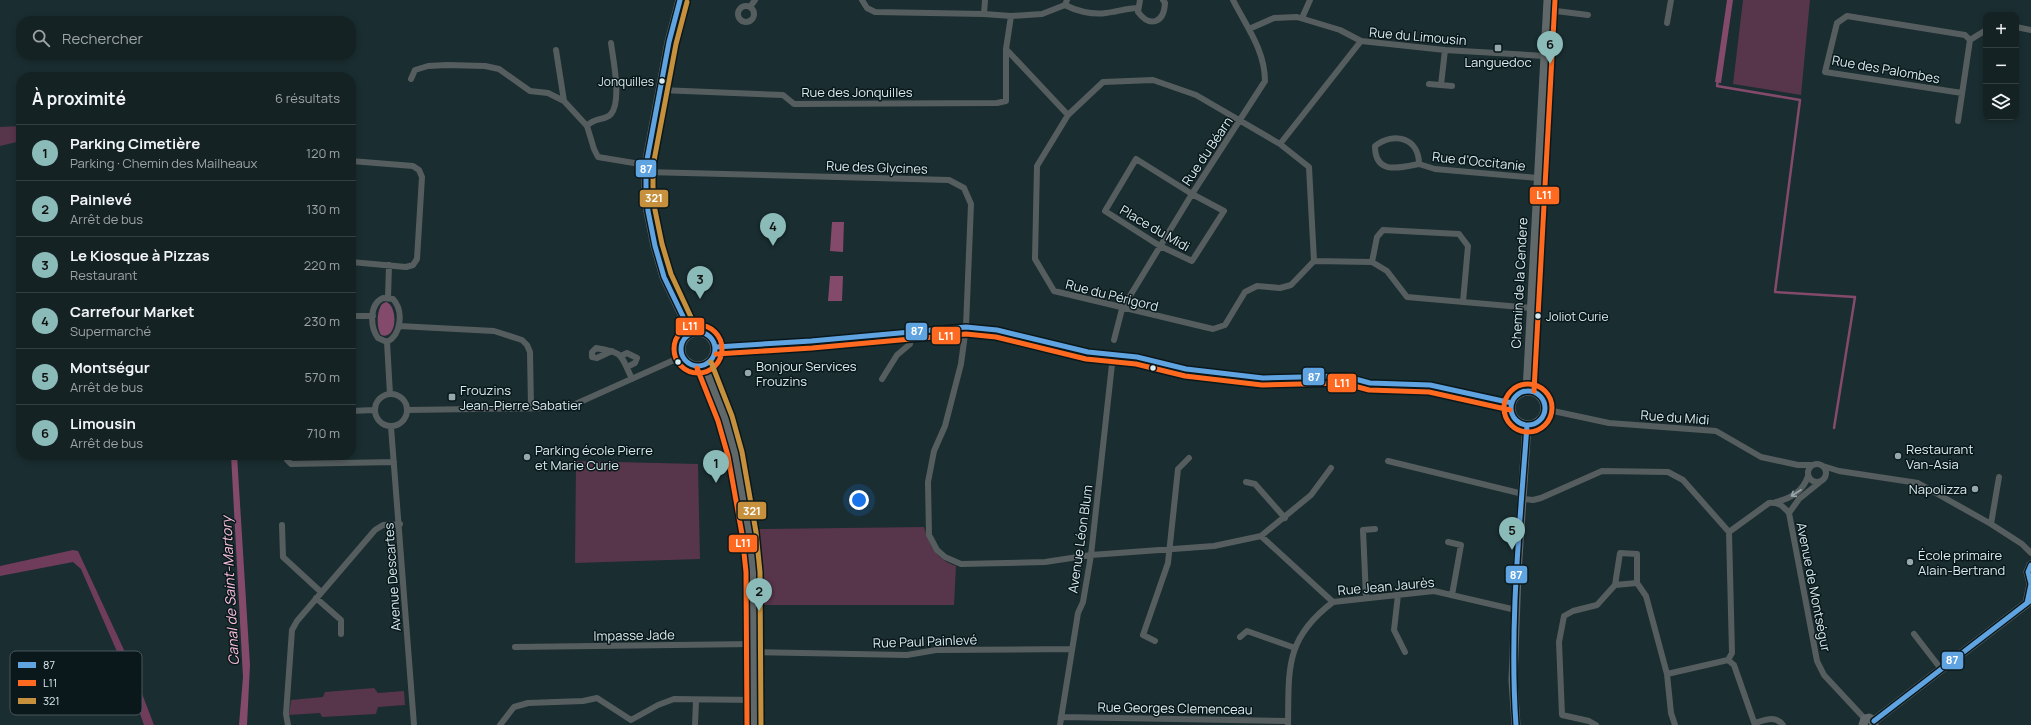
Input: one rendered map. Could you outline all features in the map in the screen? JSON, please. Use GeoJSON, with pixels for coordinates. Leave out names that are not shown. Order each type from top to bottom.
{"type":"FeatureCollection","features":[{"type":"Feature","properties":{"kind":"street"},"geometry":{"type":"LineString","coordinates":[[680,0],[660,90],[646,168],[648,211],[655,246],[664,277],[691,333]]}},
{"type":"Feature","properties":{"kind":"street"},"geometry":{"type":"LineString","coordinates":[[750,7],[755,0]]}},
{"type":"Feature","properties":{"kind":"street"},"geometry":{"type":"LineString","coordinates":[[862,0],[867,8],[875,12],[1012,16],[1042,14],[1066,2],[1075,10],[1106,13],[1125,8],[1138,8]]}},
{"type":"Feature","properties":{"kind":"street"},"geometry":{"type":"LineString","coordinates":[[984,14],[985,0]]}},
{"type":"Feature","properties":{"kind":"street"},"geometry":{"type":"LineString","coordinates":[[1140,0],[1138,8],[1144,19],[1152,22],[1160,19],[1165,13],[1165,3],[1163,0]]}},
{"type":"Feature","properties":{"kind":"street","name":"Rue du Béarn"},"geometry":{"type":"LineString","coordinates":[[1114,340],[1122,309],[1192,194],[1240,122],[1265,80],[1265,67],[1260,50],[1232,0]]}},
{"type":"Feature","properties":{"kind":"street"},"geometry":{"type":"LineString","coordinates":[[1302,18],[1310,0]]}},
{"type":"Feature","properties":{"kind":"street","name":"Chemin de la Cendere"},"geometry":{"type":"LineString","coordinates":[[1527,391],[1548,0]]}},
{"type":"Feature","properties":{"kind":"street"},"geometry":{"type":"LineString","coordinates":[[1667,23],[1671,0]]}},
{"type":"Feature","properties":{"kind":"street"},"geometry":{"type":"LineString","coordinates":[[1548,10],[1588,15]]}},
{"type":"Feature","properties":{"kind":"street"},"geometry":{"type":"LineString","coordinates":[[1012,16],[1006,49],[1068,115]]}},
{"type":"Feature","properties":{"kind":"street","name":"Rue des Palombes"},"geometry":{"type":"LineString","coordinates":[[1962,93],[1825,72],[1837,23],[1847,16],[1965,36],[1970,40]]}},
{"type":"Feature","properties":{"kind":"street","name":"Rue du Limousin"},"geometry":{"type":"LineString","coordinates":[[1249,29],[1274,18],[1297,17],[1340,30],[1361,41],[1445,50],[1545,56]]}},
{"type":"Feature","properties":{"kind":"street"},"geometry":{"type":"LineString","coordinates":[[2019,28],[2031,30]]}},
{"type":"Feature","properties":{"kind":"street"},"geometry":{"type":"LineString","coordinates":[[1958,121],[1970,40],[1983,32]]}},
{"type":"Feature","properties":{"kind":"street"},"geometry":{"type":"LineString","coordinates":[[1280,144],[1361,41]]}},
{"type":"Feature","properties":{"kind":"street"},"geometry":{"type":"LineString","coordinates":[[411,79],[415,70],[428,66],[447,65],[492,67],[504,71],[530,90],[552,95],[564,101],[587,126],[590,122],[610,115],[613,111],[616,87],[611,43]]}},
{"type":"Feature","properties":{"kind":"street","name":"Rue des Jonquilles"},"geometry":{"type":"LineString","coordinates":[[660,90],[783,94],[794,104],[997,103],[1006,101],[1006,49]]}},
{"type":"Feature","properties":{"kind":"street"},"geometry":{"type":"LineString","coordinates":[[556,50],[564,101]]}},
{"type":"Feature","properties":{"kind":"street"},"geometry":{"type":"LineString","coordinates":[[1441,85],[1445,50]]}},
{"type":"Feature","properties":{"kind":"street","name":"Rue du Périgord"},"geometry":{"type":"LineString","coordinates":[[1153,80],[1196,95],[1240,122],[1280,144],[1309,167],[1314,261],[1291,285],[1280,288],[1257,286],[1245,292],[1225,325],[1213,330],[1122,309],[1054,291],[1035,259],[1037,166],[1068,115],[1103,82],[1153,80]]}},
{"type":"Feature","properties":{"kind":"street"},"geometry":{"type":"LineString","coordinates":[[1429,84],[1452,86]]}},
{"type":"Feature","properties":{"kind":"street","name":"Rue des Glycines"},"geometry":{"type":"LineString","coordinates":[[587,126],[598,157],[646,168],[949,180],[964,188],[971,204],[966,327],[960,371],[945,426],[934,451],[928,482],[928,526],[932,542],[945,557],[961,564],[1045,562],[1091,555]]}},
{"type":"Feature","properties":{"kind":"street","name":"Rue d’Occitanie"},"geometry":{"type":"LineString","coordinates":[[1419,164],[1416,148],[1411,142],[1393,139],[1383,140],[1375,146],[1375,155],[1379,164],[1388,168],[1400,168],[1419,164],[1435,169],[1538,178]]}},
{"type":"Feature","properties":{"kind":"street","name":"Place du Midi"},"geometry":{"type":"LineString","coordinates":[[1136,159],[1192,194],[1224,211],[1192,261],[1160,246],[1104,211],[1136,159]]}},
{"type":"Feature","properties":{"kind":"street"},"geometry":{"type":"LineString","coordinates":[[356,161],[413,166],[419,170],[422,177],[417,259],[413,265],[406,268],[356,262]]}},
{"type":"Feature","properties":{"kind":"street"},"geometry":{"type":"LineString","coordinates":[[1372,262],[1377,237],[1383,230],[1459,234],[1468,246],[1463,302]]}},
{"type":"Feature","properties":{"kind":"street"},"geometry":{"type":"LineString","coordinates":[[1314,261],[1372,262],[1387,271],[1407,297],[1531,308]]}},
{"type":"Feature","properties":{"kind":"street"},"geometry":{"type":"LineString","coordinates":[[388,298],[389,265]]}},
{"type":"Feature","properties":{"kind":"street"},"geometry":{"type":"LineString","coordinates":[[388,298],[397,303],[399,326],[396,336],[387,342],[378,338],[375,334],[373,316],[374,305],[377,301],[388,298]]}},
{"type":"Feature","properties":{"kind":"street"},"geometry":{"type":"LineString","coordinates":[[356,316],[373,316]]}},
{"type":"Feature","properties":{"kind":"street"},"geometry":{"type":"LineString","coordinates":[[399,326],[494,330],[522,340],[527,345],[530,352],[531,408]]}},
{"type":"Feature","properties":{"kind":"street"},"geometry":{"type":"LineString","coordinates":[[716,347],[966,327],[997,330],[1088,352],[1137,357],[1186,369],[1263,378],[1344,376],[1370,383],[1430,385],[1512,403]]}},
{"type":"Feature","properties":{"kind":"street"},"geometry":{"type":"LineString","coordinates":[[702,332],[707,334],[714,342],[716,347],[713,358],[704,365],[690,364],[683,356],[682,343],[691,333],[702,332]]}},
{"type":"Feature","properties":{"kind":"street"},"geometry":{"type":"LineString","coordinates":[[882,379],[897,355],[910,344],[911,332]]}},
{"type":"Feature","properties":{"kind":"street"},"geometry":{"type":"LineString","coordinates":[[387,342],[390,394]]}},
{"type":"Feature","properties":{"kind":"street"},"geometry":{"type":"LineString","coordinates":[[612,350],[616,351],[621,356],[632,380]]}},
{"type":"Feature","properties":{"kind":"street"},"geometry":{"type":"LineString","coordinates":[[621,356],[627,353],[637,358],[635,363],[627,367]]}},
{"type":"Feature","properties":{"kind":"street","name":"Avenue Léon Blum"},"geometry":{"type":"LineString","coordinates":[[1060,725],[1072,649],[1091,555],[1113,355]]}},
{"type":"Feature","properties":{"kind":"street"},"geometry":{"type":"LineString","coordinates":[[407,410],[571,406],[683,356]]}},
{"type":"Feature","properties":{"kind":"street"},"geometry":{"type":"LineString","coordinates":[[704,365],[725,419],[744,497],[753,572],[754,725]]}},
{"type":"Feature","properties":{"kind":"street"},"geometry":{"type":"LineString","coordinates":[[1527,391],[1541,397],[1544,401],[1545,411],[1538,421],[1527,425],[1515,419],[1511,412],[1512,403],[1518,395],[1527,391]]}},
{"type":"Feature","properties":{"kind":"street"},"geometry":{"type":"LineString","coordinates":[[390,394],[402,398],[407,410],[404,420],[401,423],[391,427],[381,424],[374,410],[379,399],[390,394]]}},
{"type":"Feature","properties":{"kind":"street"},"geometry":{"type":"LineString","coordinates":[[356,410],[374,410]]}},
{"type":"Feature","properties":{"kind":"street","name":"Rue du Midi"},"geometry":{"type":"LineString","coordinates":[[1545,411],[1553,411],[1609,423],[1716,431],[1760,457],[1798,465],[1823,466],[1839,471],[1918,483],[1991,524],[2022,544],[2031,553]]}},
{"type":"Feature","properties":{"kind":"street"},"geometry":{"type":"LineString","coordinates":[[1516,725],[1513,680],[1518,546],[1523,497],[1527,425]]}},
{"type":"Feature","properties":{"kind":"street","name":"Avenue Descartes"},"geometry":{"type":"LineString","coordinates":[[391,427],[400,524],[414,725]]}},
{"type":"Feature","properties":{"kind":"street"},"geometry":{"type":"LineString","coordinates":[[1155,641],[1143,635],[1168,563],[1178,469],[1189,458]]}},
{"type":"Feature","properties":{"kind":"street"},"geometry":{"type":"LineString","coordinates":[[287,460],[291,464],[394,462]]}},
{"type":"Feature","properties":{"kind":"street"},"geometry":{"type":"LineString","coordinates":[[1388,461],[1534,500],[1602,471],[1668,472],[1683,480],[1729,532],[1732,654],[1728,660],[1667,674]]}},
{"type":"Feature","properties":{"kind":"street"},"geometry":{"type":"LineString","coordinates":[[1798,465],[1813,481],[1823,478],[1825,469],[1823,466]]}},
{"type":"Feature","properties":{"kind":"street"},"geometry":{"type":"LineString","coordinates":[[1729,532],[1769,503],[1776,502],[1800,492],[1805,486],[1810,468],[1813,465]]}},
{"type":"Feature","properties":{"kind":"street"},"geometry":{"type":"LineString","coordinates":[[1091,555],[1214,546],[1261,536],[1285,518],[1311,495],[1331,468]]}},
{"type":"Feature","properties":{"kind":"street","name":"Rue du Midi"},"geometry":{"type":"LineString","coordinates":[[1789,513],[1799,499],[1823,478],[1839,471]]}},
{"type":"Feature","properties":{"kind":"street"},"geometry":{"type":"LineString","coordinates":[[1991,524],[1999,476]]}},
{"type":"Feature","properties":{"kind":"street"},"geometry":{"type":"LineString","coordinates":[[1246,482],[1255,484],[1285,518]]}},
{"type":"Feature","properties":{"kind":"street","name":"Avenue de Montségur"},"geometry":{"type":"LineString","coordinates":[[1776,502],[1789,513],[1817,661],[1824,674],[1869,723]]}},
{"type":"Feature","properties":{"kind":"street"},"geometry":{"type":"LineString","coordinates":[[288,725],[286,714],[292,630],[297,621],[375,530],[383,525],[400,524]]}},
{"type":"Feature","properties":{"kind":"street"},"geometry":{"type":"LineString","coordinates":[[282,525],[283,557],[321,592]]}},
{"type":"Feature","properties":{"kind":"street"},"geometry":{"type":"LineString","coordinates":[[1366,597],[1363,530],[1375,529]]}},
{"type":"Feature","properties":{"kind":"street","name":"Rue Jean Jaurès"},"geometry":{"type":"LineString","coordinates":[[1261,536],[1333,602],[1366,597],[1434,591],[1516,610]]}},
{"type":"Feature","properties":{"kind":"street"},"geometry":{"type":"LineString","coordinates":[[1448,542],[1461,546],[1452,595]]}},
{"type":"Feature","properties":{"kind":"street"},"geometry":{"type":"LineString","coordinates":[[1596,725],[1589,721],[1562,715],[1559,642],[1564,616],[1573,611],[1597,605],[1615,585],[1620,553],[1636,554],[1637,583],[1646,596],[1667,674],[1671,713],[1675,725]]}},
{"type":"Feature","properties":{"kind":"street"},"geometry":{"type":"LineString","coordinates":[[1869,723],[2029,601],[2031,584],[2028,572],[2031,565]]}},
{"type":"Feature","properties":{"kind":"street"},"geometry":{"type":"LineString","coordinates":[[1615,585],[1637,583]]}},
{"type":"Feature","properties":{"kind":"street"},"geometry":{"type":"LineString","coordinates":[[1398,595],[1394,630],[1405,652]]}},
{"type":"Feature","properties":{"kind":"street"},"geometry":{"type":"LineString","coordinates":[[316,598],[341,620],[341,634]]}},
{"type":"Feature","properties":{"kind":"street"},"geometry":{"type":"LineString","coordinates":[[1288,723],[1289,666],[1295,648],[1301,633],[1320,612],[1333,602]]}},
{"type":"Feature","properties":{"kind":"street"},"geometry":{"type":"LineString","coordinates":[[1240,637],[1248,631],[1295,648]]}},
{"type":"Feature","properties":{"kind":"street"},"geometry":{"type":"LineString","coordinates":[[1914,634],[1941,669]]}},
{"type":"Feature","properties":{"kind":"street","name":"Impasse Jade"},"geometry":{"type":"LineString","coordinates":[[515,647],[754,648]]}},
{"type":"Feature","properties":{"kind":"street","name":"Rue Paul Painlevé"},"geometry":{"type":"LineString","coordinates":[[754,648],[907,655],[936,650],[1072,649]]}},
{"type":"Feature","properties":{"kind":"street"},"geometry":{"type":"LineString","coordinates":[[1728,660],[1734,665],[1755,724],[1772,718],[1780,721],[1783,725]]}},
{"type":"Feature","properties":{"kind":"street"},"geometry":{"type":"LineString","coordinates":[[500,725],[514,707],[528,703],[583,701],[596,698],[631,720]]}},
{"type":"Feature","properties":{"kind":"street"},"geometry":{"type":"LineString","coordinates":[[625,725],[658,705],[674,699],[696,701],[754,700]]}},
{"type":"Feature","properties":{"kind":"street"},"geometry":{"type":"LineString","coordinates":[[695,725],[696,701]]}},
{"type":"Feature","properties":{"kind":"street","name":"Rue Georges Clemenceau"},"geometry":{"type":"LineString","coordinates":[[1061,717],[1112,722],[1288,723]]}},
{"type":"Feature","properties":{"kind":"shaded area"},"geometry":{"type":"Polygon","coordinates":[[[1727,0],[1733,0],[1721,83],[1715,82],[1727,0]]]}},
{"type":"Feature","properties":{"kind":"shaded area"},"geometry":{"type":"Polygon","coordinates":[[[1743,0],[1810,0],[1801,95],[1733,84],[1743,0]]]}},
{"type":"Feature","properties":{"kind":"shaded area"},"geometry":{"type":"Polygon","coordinates":[[[16,126],[16,142],[0,146],[0,127],[16,126]]]}},
{"type":"Feature","properties":{"kind":"shaded area"},"geometry":{"type":"Polygon","coordinates":[[[832,222],[844,222],[843,252],[830,251],[832,222]]]}},
{"type":"Feature","properties":{"kind":"shaded area"},"geometry":{"type":"Polygon","coordinates":[[[830,276],[843,276],[842,301],[828,301],[830,276]]]}},
{"type":"Feature","properties":{"kind":"shaded area"},"geometry":{"type":"Polygon","coordinates":[[[386,302],[393,309],[394,322],[391,333],[381,335],[379,332],[378,315],[380,307],[386,302]]]}},
{"type":"Feature","properties":{"kind":"shaded area"},"geometry":{"type":"Polygon","coordinates":[[[231,460],[237,460],[250,665],[247,725],[239,725],[243,677],[231,460]]]}},
{"type":"Feature","properties":{"kind":"shaded area"},"geometry":{"type":"Polygon","coordinates":[[[576,461],[698,464],[700,559],[575,563],[576,461]]]}},
{"type":"Feature","properties":{"kind":"shaded area"},"geometry":{"type":"Polygon","coordinates":[[[924,527],[931,546],[939,556],[956,566],[954,605],[760,605],[760,579],[754,529],[924,527]]]}},
{"type":"Feature","properties":{"kind":"shaded area"},"geometry":{"type":"Polygon","coordinates":[[[73,550],[78,551],[124,651],[117,651],[81,569],[73,562],[0,576],[0,566],[73,550]]]}},
{"type":"Feature","properties":{"kind":"shaded area"},"geometry":{"type":"Polygon","coordinates":[[[374,688],[378,693],[404,691],[405,705],[378,707],[376,714],[322,717],[320,713],[289,715],[291,700],[323,697],[325,692],[374,688]]]}},
{"type":"Feature","properties":{"kind":"shaded area"},"geometry":{"type":"Polygon","coordinates":[[[142,694],[154,725],[144,725],[140,715],[142,715],[142,694]]]}},
{"type":"Feature","properties":{"kind":"waterway"},"geometry":{"type":"LineString","coordinates":[[1718,80],[1717,86],[1800,100],[1775,292],[1855,297],[1834,428]]}},
{"type":"Feature","properties":{"kind":"transit line","name":"87"},"geometry":{"type":"LineString","coordinates":[[680,0],[669,42],[646,165],[646,187],[648,211],[655,246],[664,277],[691,333]]}},
{"type":"Feature","properties":{"kind":"transit line","name":"L11"},"geometry":{"type":"LineString","coordinates":[[1534,391],[1555,0]]}},
{"type":"Feature","properties":{"kind":"transit line","name":"321"},"geometry":{"type":"LineString","coordinates":[[687,2],[676,44],[653,166],[653,187],[655,210],[662,244],[671,274],[697,330]]}},
{"type":"Feature","properties":{"kind":"transit line","name":"L11"},"geometry":{"type":"LineString","coordinates":[[693,325],[703,325],[715,332],[722,344],[722,349],[722,354],[715,366],[703,373],[693,373],[685,369],[678,362],[674,354],[674,344],[678,336],[685,329],[693,325]]}},
{"type":"Feature","properties":{"kind":"transit line","name":"87"},"geometry":{"type":"LineString","coordinates":[[716,347],[811,341],[966,327],[997,330],[1088,352],[1137,357],[1186,369],[1263,378],[1344,376],[1370,383],[1430,385],[1512,403]]}},
{"type":"Feature","properties":{"kind":"transit line","name":"87"},"geometry":{"type":"LineString","coordinates":[[695,332],[701,332],[705,333],[712,339],[715,349],[714,356],[708,363],[701,366],[695,366],[691,365],[684,359],[681,352],[681,346],[682,342],[688,335],[695,332]]}},
{"type":"Feature","properties":{"kind":"transit line","name":"L11"},"geometry":{"type":"LineString","coordinates":[[716,354],[812,348],[966,334],[996,337],[1086,359],[1136,364],[1185,376],[1262,385],[1343,383],[1369,390],[1429,392],[1510,410]]}},
{"type":"Feature","properties":{"kind":"transit line","name":"321"},"geometry":{"type":"LineString","coordinates":[[711,362],[732,416],[742,452],[756,532],[760,572],[761,725]]}},
{"type":"Feature","properties":{"kind":"transit line","name":"L11"},"geometry":{"type":"LineString","coordinates":[[697,368],[718,421],[728,456],[742,534],[746,572],[747,725]]}},
{"type":"Feature","properties":{"kind":"transit line","name":"L11"},"geometry":{"type":"LineString","coordinates":[[1528,384],[1537,386],[1545,391],[1550,399],[1552,408],[1550,417],[1545,425],[1537,430],[1528,432],[1519,430],[1511,425],[1506,417],[1504,408],[1506,399],[1511,391],[1519,386],[1528,384]]}},
{"type":"Feature","properties":{"kind":"transit line","name":"87"},"geometry":{"type":"LineString","coordinates":[[1525,391],[1531,391],[1540,396],[1544,402],[1545,408],[1544,414],[1540,420],[1531,425],[1525,425],[1516,420],[1511,411],[1511,405],[1516,396],[1525,391]]}},
{"type":"Feature","properties":{"kind":"transit line","name":"87"},"geometry":{"type":"LineString","coordinates":[[1516,725],[1514,688],[1516,575],[1527,425]]}},
{"type":"Feature","properties":{"kind":"transit line","name":"87"},"geometry":{"type":"LineString","coordinates":[[2027,603],[2031,584],[2028,572],[2031,565]]}},
{"type":"Feature","properties":{"kind":"transit line","name":"87"},"geometry":{"type":"LineString","coordinates":[[1874,721],[2031,600]]}},
{"type":"Feature","properties":{"kind":"place","name":"Languedoc"},"geometry":{"type":"Point","coordinates":[1498,48]}},
{"type":"Feature","properties":{"kind":"place","name":"Limousin"},"geometry":{"type":"Point","coordinates":[1550,64]}},
{"type":"Feature","properties":{"kind":"place","name":"Jonquilles"},"geometry":{"type":"Point","coordinates":[662,81]}},
{"type":"Feature","properties":{"kind":"place","name":"Carrefour Market"},"geometry":{"type":"Point","coordinates":[773,246]}},
{"type":"Feature","properties":{"kind":"place","name":"Le Kiosque à Pizzas"},"geometry":{"type":"Point","coordinates":[700,299]}},
{"type":"Feature","properties":{"kind":"place","name":"Joliot Curie"},"geometry":{"type":"Point","coordinates":[1538,316]}},
{"type":"Feature","properties":{"kind":"place","name":"Bonjour Services Frouzins"},"geometry":{"type":"Point","coordinates":[748,373]}},
{"type":"Feature","properties":{"kind":"place","name":"Frouzins Jean-Pierre Sabatier"},"geometry":{"type":"Point","coordinates":[452,397]}},
{"type":"Feature","properties":{"kind":"place","name":"Restaurant Van-Asia"},"geometry":{"type":"Point","coordinates":[1898,456]}},
{"type":"Feature","properties":{"kind":"place","name":"Parking école Pierre et Marie Curie"},"geometry":{"type":"Point","coordinates":[527,457]}},
{"type":"Feature","properties":{"kind":"place","name":"Parking Cimetière"},"geometry":{"type":"Point","coordinates":[716,483]}},
{"type":"Feature","properties":{"kind":"place","name":"Napolizza"},"geometry":{"type":"Point","coordinates":[1975,489]}},
{"type":"Feature","properties":{"kind":"place","name":"Montségur"},"geometry":{"type":"Point","coordinates":[1512,550]}},
{"type":"Feature","properties":{"kind":"place","name":"École primaire Alain-Bertrand"},"geometry":{"type":"Point","coordinates":[1910,562]}},
{"type":"Feature","properties":{"kind":"place","name":"Painlevé"},"geometry":{"type":"Point","coordinates":[759,611]}},
{"type":"Feature","properties":{"kind":"water label","name":"Canal de Saint-Martory"},"geometry":{"type":"Point","coordinates":[230,591]}}]}
